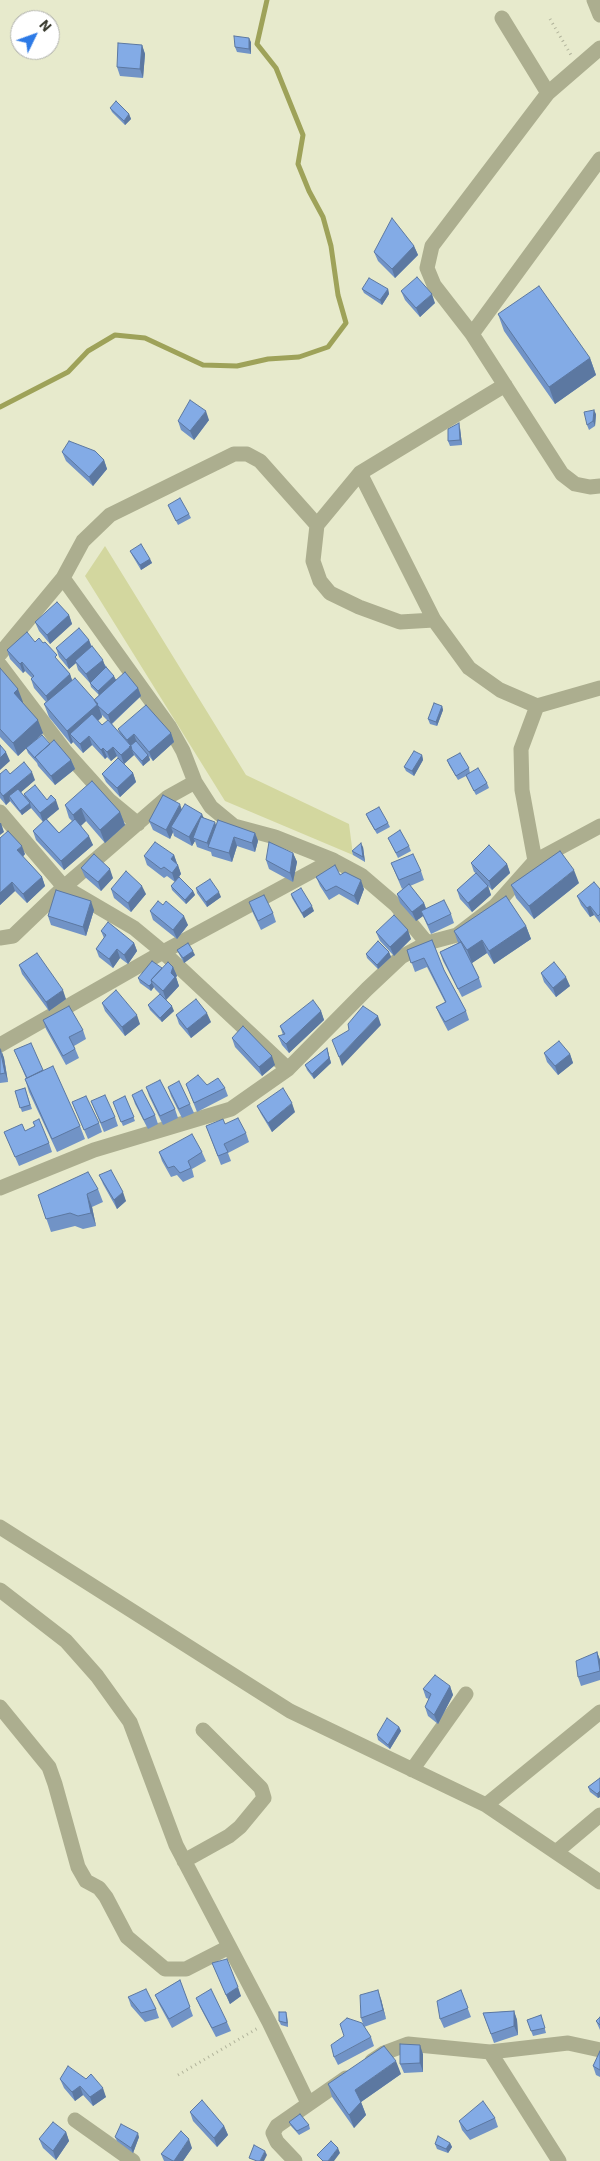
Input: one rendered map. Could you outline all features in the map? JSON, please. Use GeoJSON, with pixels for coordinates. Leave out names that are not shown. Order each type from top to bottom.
{"type":"FeatureCollection","features":[{"type":"Feature","properties":{"kind":"street"},"geometry":{"type":"LineString","coordinates":[[594,0],[600,14]]}},
{"type":"Feature","properties":{"kind":"street"},"geometry":{"type":"LineString","coordinates":[[502,18],[548,93]]}},
{"type":"Feature","properties":{"kind":"street"},"geometry":{"type":"LineString","coordinates":[[600,48],[548,93],[432,246],[427,268],[434,286],[472,334],[562,474],[574,484],[590,487],[600,486]]}},
{"type":"Feature","properties":{"kind":"street"},"geometry":{"type":"LineString","coordinates":[[472,334],[600,159]]}},
{"type":"Feature","properties":{"kind":"street"},"geometry":{"type":"LineString","coordinates":[[434,620],[400,622],[359,608],[330,593],[320,581],[313,561],[317,525],[360,472],[505,385]]}},
{"type":"Feature","properties":{"kind":"street"},"geometry":{"type":"LineString","coordinates":[[0,654],[63,578],[83,541],[110,514],[234,454],[247,454],[260,462],[317,525]]}},
{"type":"Feature","properties":{"kind":"street"},"geometry":{"type":"LineString","coordinates":[[360,472],[434,620],[469,668],[500,690],[537,706],[600,688]]}},
{"type":"Feature","properties":{"kind":"street"},"geometry":{"type":"LineString","coordinates":[[63,578],[169,726],[183,751],[195,782],[211,807],[234,826],[275,837],[333,860],[361,875],[396,904],[427,943]]}},
{"type":"Feature","properties":{"kind":"street"},"geometry":{"type":"LineString","coordinates":[[0,665],[65,750],[109,800],[138,824]]}},
{"type":"Feature","properties":{"kind":"street"},"geometry":{"type":"LineString","coordinates":[[535,861],[522,790],[521,749],[537,706]]}},
{"type":"Feature","properties":{"kind":"street"},"geometry":{"type":"LineString","coordinates":[[0,938],[14,936],[64,887],[168,796],[195,782]]}},
{"type":"Feature","properties":{"kind":"street"},"geometry":{"type":"LineString","coordinates":[[0,812],[64,887],[134,928],[163,952],[288,1069]]}},
{"type":"Feature","properties":{"kind":"street"},"geometry":{"type":"LineString","coordinates":[[0,1188],[94,1150],[231,1109],[288,1069],[366,988],[401,957],[427,943],[456,935],[495,906],[535,861],[600,826]]}},
{"type":"Feature","properties":{"kind":"street"},"geometry":{"type":"LineString","coordinates":[[0,1045],[163,952],[333,860]]}},
{"type":"Feature","properties":{"kind":"street"},"geometry":{"type":"LineString","coordinates":[[0,1527],[290,1711],[486,1805],[600,1882]]}},
{"type":"Feature","properties":{"kind":"street"},"geometry":{"type":"LineString","coordinates":[[0,1590],[66,1642],[97,1676],[130,1722],[176,1845],[269,2022],[308,2103]]}},
{"type":"Feature","properties":{"kind":"street"},"geometry":{"type":"LineString","coordinates":[[412,1770],[466,1694]]}},
{"type":"Feature","properties":{"kind":"street"},"geometry":{"type":"LineString","coordinates":[[0,1707],[49,1767],[78,1867],[86,1881],[99,1888],[106,1897],[127,1937],[166,1969],[186,1969],[229,1947]]}},
{"type":"Feature","properties":{"kind":"street"},"geometry":{"type":"LineString","coordinates":[[486,1805],[600,1712]]}},
{"type":"Feature","properties":{"kind":"street"},"geometry":{"type":"LineString","coordinates":[[184,1861],[229,1836],[240,1827],[264,1798],[261,1788],[203,1730]]}},
{"type":"Feature","properties":{"kind":"street"},"geometry":{"type":"LineString","coordinates":[[556,1852],[600,1815]]}},
{"type":"Feature","properties":{"kind":"street"},"geometry":{"type":"LineString","coordinates":[[295,2161],[277,2142],[273,2133],[277,2126],[308,2103],[384,2053],[408,2044],[490,2052],[568,2043],[600,2050]]}},
{"type":"Feature","properties":{"kind":"street"},"geometry":{"type":"LineString","coordinates":[[490,2052],[559,2161]]}},
{"type":"Feature","properties":{"kind":"street"},"geometry":{"type":"LineString","coordinates":[[76,2120],[133,2161]]}},
{"type":"Feature","properties":{"kind":"path"},"geometry":{"type":"LineString","coordinates":[[550,18],[579,68]]}},
{"type":"Feature","properties":{"kind":"path"},"geometry":{"type":"LineString","coordinates":[[178,2075],[269,2022]]}},
{"type":"Feature","properties":{"kind":"green space"},"geometry":{"type":"Polygon","coordinates":[[[105,546],[246,775],[349,824],[353,855],[225,801],[85,576],[105,546]]]}},
{"type":"Feature","properties":{"kind":"building"},"geometry":{"type":"Polygon","coordinates":[[[234,36],[249,38],[249,49],[235,47],[234,36]]]}},
{"type":"Feature","properties":{"kind":"building"},"geometry":{"type":"Polygon","coordinates":[[[118,43],[142,45],[140,69],[117,67],[118,43]]]}},
{"type":"Feature","properties":{"kind":"building"},"geometry":{"type":"Polygon","coordinates":[[[116,101],[129,114],[124,121],[110,108],[116,101]]]}},
{"type":"Feature","properties":{"kind":"building"},"geometry":{"type":"Polygon","coordinates":[[[392,218],[414,246],[392,269],[374,252],[392,218]]]}},
{"type":"Feature","properties":{"kind":"building"},"geometry":{"type":"Polygon","coordinates":[[[417,277],[432,294],[416,308],[401,291],[417,277]]]}},
{"type":"Feature","properties":{"kind":"building"},"geometry":{"type":"Polygon","coordinates":[[[369,278],[388,289],[380,300],[362,289],[369,278]]]}},
{"type":"Feature","properties":{"kind":"building"},"geometry":{"type":"Polygon","coordinates":[[[539,286],[590,358],[549,387],[498,314],[539,286]]]}},
{"type":"Feature","properties":{"kind":"building"},"geometry":{"type":"Polygon","coordinates":[[[190,400],[206,411],[190,431],[178,421],[190,400]]]}},
{"type":"Feature","properties":{"kind":"building"},"geometry":{"type":"Polygon","coordinates":[[[594,410],[593,421],[587,425],[584,412],[594,410]]]}},
{"type":"Feature","properties":{"kind":"building"},"geometry":{"type":"Polygon","coordinates":[[[459,423],[460,440],[448,441],[448,429],[459,423]]]}},
{"type":"Feature","properties":{"kind":"building"},"geometry":{"type":"Polygon","coordinates":[[[69,441],[95,451],[104,460],[89,477],[62,452],[69,441]]]}},
{"type":"Feature","properties":{"kind":"building"},"geometry":{"type":"Polygon","coordinates":[[[180,498],[189,514],[176,521],[168,505],[180,498]]]}},
{"type":"Feature","properties":{"kind":"building"},"geometry":{"type":"Polygon","coordinates":[[[141,544],[150,559],[140,565],[130,551],[141,544]]]}},
{"type":"Feature","properties":{"kind":"building"},"geometry":{"type":"Polygon","coordinates":[[[57,602],[69,615],[47,635],[35,622],[57,602]]]}},
{"type":"Feature","properties":{"kind":"building"},"geometry":{"type":"Polygon","coordinates":[[[79,628],[89,640],[66,660],[56,648],[79,628]]]}},
{"type":"Feature","properties":{"kind":"building"},"geometry":{"type":"Polygon","coordinates":[[[27,632],[35,642],[39,638],[43,643],[45,642],[70,674],[46,696],[31,679],[34,676],[22,662],[20,664],[7,650],[27,632]]]}},
{"type":"Feature","properties":{"kind":"building"},"geometry":{"type":"Polygon","coordinates":[[[92,646],[103,660],[86,674],[75,661],[92,646]]]}},
{"type":"Feature","properties":{"kind":"building"},"geometry":{"type":"Polygon","coordinates":[[[106,667],[114,676],[98,691],[90,683],[106,667]]]}},
{"type":"Feature","properties":{"kind":"building"},"geometry":{"type":"Polygon","coordinates":[[[0,668],[18,689],[14,693],[38,720],[13,743],[0,729],[0,668]]]}},
{"type":"Feature","properties":{"kind":"building"},"geometry":{"type":"Polygon","coordinates":[[[125,672],[138,688],[108,715],[94,700],[125,672]]]}},
{"type":"Feature","properties":{"kind":"building"},"geometry":{"type":"Polygon","coordinates":[[[75,678],[98,704],[67,731],[44,704],[75,678]]]}},
{"type":"Feature","properties":{"kind":"building"},"geometry":{"type":"Polygon","coordinates":[[[434,703],[442,706],[436,722],[428,719],[434,703]]]}},
{"type":"Feature","properties":{"kind":"building"},"geometry":{"type":"Polygon","coordinates":[[[146,705],[171,733],[149,752],[134,734],[127,740],[118,729],[146,705]]]}},
{"type":"Feature","properties":{"kind":"building"},"geometry":{"type":"Polygon","coordinates":[[[92,714],[102,725],[108,720],[131,746],[121,755],[113,747],[107,752],[103,748],[101,750],[89,736],[80,744],[70,734],[92,714]]]}},
{"type":"Feature","properties":{"kind":"building"},"geometry":{"type":"Polygon","coordinates":[[[42,735],[50,744],[35,758],[26,748],[42,735]]]}},
{"type":"Feature","properties":{"kind":"building"},"geometry":{"type":"Polygon","coordinates":[[[54,740],[71,760],[51,776],[35,757],[54,740]]]}},
{"type":"Feature","properties":{"kind":"building"},"geometry":{"type":"Polygon","coordinates":[[[136,741],[148,755],[142,761],[132,750],[131,746],[129,747],[136,741]]]}},
{"type":"Feature","properties":{"kind":"building"},"geometry":{"type":"Polygon","coordinates":[[[0,745],[6,752],[0,758],[0,745]]]}},
{"type":"Feature","properties":{"kind":"building"},"geometry":{"type":"Polygon","coordinates":[[[414,751],[422,755],[412,771],[404,767],[414,751]]]}},
{"type":"Feature","properties":{"kind":"building"},"geometry":{"type":"Polygon","coordinates":[[[460,753],[469,768],[456,776],[447,760],[460,753]]]}},
{"type":"Feature","properties":{"kind":"building"},"geometry":{"type":"Polygon","coordinates":[[[118,758],[133,773],[117,788],[102,774],[118,758]]]}},
{"type":"Feature","properties":{"kind":"building"},"geometry":{"type":"Polygon","coordinates":[[[24,762],[32,772],[3,796],[0,792],[0,774],[6,769],[10,774],[24,762]]]}},
{"type":"Feature","properties":{"kind":"building"},"geometry":{"type":"Polygon","coordinates":[[[478,768],[487,783],[474,791],[466,775],[478,768]]]}},
{"type":"Feature","properties":{"kind":"building"},"geometry":{"type":"Polygon","coordinates":[[[92,781],[120,812],[100,830],[81,808],[73,815],[65,805],[92,781]]]}},
{"type":"Feature","properties":{"kind":"building"},"geometry":{"type":"Polygon","coordinates":[[[35,785],[47,800],[51,795],[56,800],[40,813],[24,794],[35,785]]]}},
{"type":"Feature","properties":{"kind":"building"},"geometry":{"type":"Polygon","coordinates":[[[18,789],[30,803],[20,811],[9,796],[18,789]]]}},
{"type":"Feature","properties":{"kind":"building"},"geometry":{"type":"Polygon","coordinates":[[[163,795],[180,804],[166,830],[149,821],[163,795]]]}},
{"type":"Feature","properties":{"kind":"building"},"geometry":{"type":"Polygon","coordinates":[[[185,804],[202,814],[189,837],[171,827],[185,804]]]}},
{"type":"Feature","properties":{"kind":"building"},"geometry":{"type":"Polygon","coordinates":[[[379,807],[388,823],[375,830],[366,814],[379,807]]]}},
{"type":"Feature","properties":{"kind":"building"},"geometry":{"type":"Polygon","coordinates":[[[201,817],[215,822],[207,843],[193,838],[201,817]]]}},
{"type":"Feature","properties":{"kind":"building"},"geometry":{"type":"Polygon","coordinates":[[[46,819],[59,833],[75,819],[89,836],[61,861],[33,831],[46,819]]]}},
{"type":"Feature","properties":{"kind":"building"},"geometry":{"type":"Polygon","coordinates":[[[218,820],[255,833],[252,843],[234,837],[229,853],[208,847],[218,820]]]}},
{"type":"Feature","properties":{"kind":"building"},"geometry":{"type":"Polygon","coordinates":[[[400,830],[409,846],[396,853],[388,838],[400,830]]]}},
{"type":"Feature","properties":{"kind":"building"},"geometry":{"type":"Polygon","coordinates":[[[8,831],[22,846],[17,850],[42,877],[23,894],[12,882],[0,893],[0,838],[8,831]]]}},
{"type":"Feature","properties":{"kind":"building"},"geometry":{"type":"Polygon","coordinates":[[[155,842],[174,855],[171,859],[178,865],[172,873],[164,867],[161,869],[144,856],[155,842]]]}},
{"type":"Feature","properties":{"kind":"building"},"geometry":{"type":"Polygon","coordinates":[[[269,842],[293,853],[290,873],[266,860],[269,842]]]}},
{"type":"Feature","properties":{"kind":"building"},"geometry":{"type":"Polygon","coordinates":[[[361,843],[363,857],[352,851],[361,843]]]}},
{"type":"Feature","properties":{"kind":"building"},"geometry":{"type":"Polygon","coordinates":[[[489,845],[507,864],[489,881],[471,863],[489,845]]]}},
{"type":"Feature","properties":{"kind":"building"},"geometry":{"type":"Polygon","coordinates":[[[560,851],[574,870],[529,906],[511,885],[560,851]]]}},
{"type":"Feature","properties":{"kind":"building"},"geometry":{"type":"Polygon","coordinates":[[[94,854],[110,869],[98,882],[81,868],[94,854]]]}},
{"type":"Feature","properties":{"kind":"building"},"geometry":{"type":"Polygon","coordinates":[[[413,854],[421,871],[399,880],[391,863],[413,854]]]}},
{"type":"Feature","properties":{"kind":"building"},"geometry":{"type":"Polygon","coordinates":[[[335,865],[340,875],[345,872],[361,880],[354,896],[336,886],[326,891],[316,877],[335,865]]]}},
{"type":"Feature","properties":{"kind":"building"},"geometry":{"type":"Polygon","coordinates":[[[126,871],[142,886],[128,903],[111,889],[126,871]]]}},
{"type":"Feature","properties":{"kind":"building"},"geometry":{"type":"Polygon","coordinates":[[[476,873],[488,886],[468,903],[457,890],[476,873]]]}},
{"type":"Feature","properties":{"kind":"building"},"geometry":{"type":"Polygon","coordinates":[[[179,877],[193,891],[185,900],[171,886],[179,877]]]}},
{"type":"Feature","properties":{"kind":"building"},"geometry":{"type":"Polygon","coordinates":[[[210,879],[219,892],[206,902],[196,888],[210,879]]]}},
{"type":"Feature","properties":{"kind":"building"},"geometry":{"type":"Polygon","coordinates":[[[594,882],[600,889],[600,914],[598,916],[590,906],[587,908],[577,896],[594,882]]]}},
{"type":"Feature","properties":{"kind":"building"},"geometry":{"type":"Polygon","coordinates":[[[409,884],[424,903],[412,912],[397,894],[409,884]]]}},
{"type":"Feature","properties":{"kind":"building"},"geometry":{"type":"Polygon","coordinates":[[[301,888],[312,906],[302,913],[291,894],[301,888]]]}},
{"type":"Feature","properties":{"kind":"building"},"geometry":{"type":"Polygon","coordinates":[[[56,890],[91,901],[83,927],[48,916],[56,890]]]}},
{"type":"Feature","properties":{"kind":"building"},"geometry":{"type":"Polygon","coordinates":[[[264,895],[273,913],[258,921],[249,902],[264,895]]]}},
{"type":"Feature","properties":{"kind":"building"},"geometry":{"type":"Polygon","coordinates":[[[506,896],[526,926],[489,951],[482,940],[467,950],[454,931],[506,896]]]}},
{"type":"Feature","properties":{"kind":"building"},"geometry":{"type":"Polygon","coordinates":[[[444,900],[451,914],[428,925],[421,911],[444,900]]]}},
{"type":"Feature","properties":{"kind":"building"},"geometry":{"type":"Polygon","coordinates":[[[158,901],[163,905],[166,901],[184,916],[173,930],[150,911],[158,901]]]}},
{"type":"Feature","properties":{"kind":"building"},"geometry":{"type":"Polygon","coordinates":[[[394,915],[408,930],[390,947],[376,932],[394,915]]]}},
{"type":"Feature","properties":{"kind":"building"},"geometry":{"type":"Polygon","coordinates":[[[108,922],[134,943],[124,955],[117,949],[109,959],[96,949],[106,935],[101,931],[108,922]]]}},
{"type":"Feature","properties":{"kind":"building"},"geometry":{"type":"Polygon","coordinates":[[[432,940],[444,970],[466,1011],[445,1022],[436,1007],[446,1002],[424,958],[411,963],[407,950],[432,940]]]}},
{"type":"Feature","properties":{"kind":"building"},"geometry":{"type":"Polygon","coordinates":[[[378,941],[389,952],[377,965],[366,954],[378,941]]]}},
{"type":"Feature","properties":{"kind":"building"},"geometry":{"type":"Polygon","coordinates":[[[461,942],[479,978],[458,989],[440,952],[461,942]]]}},
{"type":"Feature","properties":{"kind":"building"},"geometry":{"type":"Polygon","coordinates":[[[188,943],[193,951],[183,958],[177,950],[188,943]]]}},
{"type":"Feature","properties":{"kind":"building"},"geometry":{"type":"Polygon","coordinates":[[[37,953],[63,990],[46,1002],[19,965],[37,953]]]}},
{"type":"Feature","properties":{"kind":"building"},"geometry":{"type":"Polygon","coordinates":[[[152,961],[162,968],[151,980],[152,983],[149,986],[138,978],[152,961]]]}},
{"type":"Feature","properties":{"kind":"building"},"geometry":{"type":"Polygon","coordinates":[[[168,962],[173,967],[171,973],[175,977],[163,991],[151,980],[168,962]]]}},
{"type":"Feature","properties":{"kind":"building"},"geometry":{"type":"Polygon","coordinates":[[[554,962],[566,977],[553,988],[541,973],[554,962]]]}},
{"type":"Feature","properties":{"kind":"building"},"geometry":{"type":"Polygon","coordinates":[[[116,990],[137,1015],[122,1027],[102,1003],[116,990]]]}},
{"type":"Feature","properties":{"kind":"building"},"geometry":{"type":"Polygon","coordinates":[[[160,994],[172,1006],[160,1018],[148,1005],[160,994]]]}},
{"type":"Feature","properties":{"kind":"building"},"geometry":{"type":"Polygon","coordinates":[[[196,999],[207,1013],[187,1029],[176,1015],[196,999]]]}},
{"type":"Feature","properties":{"kind":"building"},"geometry":{"type":"Polygon","coordinates":[[[313,1000],[321,1011],[286,1044],[278,1036],[285,1034],[280,1026],[313,1000]]]}},
{"type":"Feature","properties":{"kind":"building"},"geometry":{"type":"Polygon","coordinates":[[[69,1006],[83,1030],[69,1037],[75,1049],[63,1056],[43,1020],[69,1006]]]}},
{"type":"Feature","properties":{"kind":"building"},"geometry":{"type":"Polygon","coordinates":[[[363,1006],[378,1016],[339,1057],[332,1040],[349,1030],[348,1024],[363,1006]]]}},
{"type":"Feature","properties":{"kind":"building"},"geometry":{"type":"Polygon","coordinates":[[[243,1026],[272,1056],[259,1067],[232,1038],[243,1026]]]}},
{"type":"Feature","properties":{"kind":"building"},"geometry":{"type":"Polygon","coordinates":[[[559,1041],[570,1054],[555,1066],[544,1053],[559,1041]]]}},
{"type":"Feature","properties":{"kind":"building"},"geometry":{"type":"Polygon","coordinates":[[[31,1043],[43,1070],[27,1078],[14,1050],[31,1043]]]}},
{"type":"Feature","properties":{"kind":"building"},"geometry":{"type":"Polygon","coordinates":[[[327,1048],[329,1058],[312,1074],[305,1065],[327,1048]]]}},
{"type":"Feature","properties":{"kind":"building"},"geometry":{"type":"Polygon","coordinates":[[[0,1049],[5,1073],[0,1074],[0,1049]]]}},
{"type":"Feature","properties":{"kind":"building"},"geometry":{"type":"Polygon","coordinates":[[[53,1066],[80,1126],[52,1139],[25,1079],[53,1066]]]}},
{"type":"Feature","properties":{"kind":"building"},"geometry":{"type":"Polygon","coordinates":[[[198,1075],[207,1085],[218,1078],[225,1088],[194,1103],[186,1084],[198,1075]]]}},
{"type":"Feature","properties":{"kind":"building"},"geometry":{"type":"Polygon","coordinates":[[[160,1080],[175,1109],[160,1116],[146,1087],[160,1080]]]}},
{"type":"Feature","properties":{"kind":"building"},"geometry":{"type":"Polygon","coordinates":[[[179,1081],[190,1104],[179,1109],[168,1087],[179,1081]]]}},
{"type":"Feature","properties":{"kind":"building"},"geometry":{"type":"Polygon","coordinates":[[[25,1088],[30,1105],[20,1108],[15,1091],[25,1088]]]}},
{"type":"Feature","properties":{"kind":"building"},"geometry":{"type":"Polygon","coordinates":[[[283,1088],[292,1103],[268,1123],[257,1106],[283,1088]]]}},
{"type":"Feature","properties":{"kind":"building"},"geometry":{"type":"Polygon","coordinates":[[[142,1090],[155,1115],[144,1120],[132,1095],[142,1090]]]}},
{"type":"Feature","properties":{"kind":"building"},"geometry":{"type":"Polygon","coordinates":[[[105,1095],[115,1117],[101,1123],[91,1101],[105,1095]]]}},
{"type":"Feature","properties":{"kind":"building"},"geometry":{"type":"Polygon","coordinates":[[[86,1096],[99,1123],[84,1130],[72,1102],[86,1096]]]}},
{"type":"Feature","properties":{"kind":"building"},"geometry":{"type":"Polygon","coordinates":[[[125,1096],[134,1117],[121,1122],[113,1102],[125,1096]]]}},
{"type":"Feature","properties":{"kind":"building"},"geometry":{"type":"Polygon","coordinates":[[[238,1118],[246,1133],[224,1144],[228,1152],[218,1156],[206,1126],[223,1119],[225,1124],[238,1118]]]}},
{"type":"Feature","properties":{"kind":"building"},"geometry":{"type":"Polygon","coordinates":[[[39,1119],[49,1143],[15,1157],[4,1132],[22,1124],[25,1131],[35,1126],[33,1122],[39,1119]]]}},
{"type":"Feature","properties":{"kind":"building"},"geometry":{"type":"Polygon","coordinates":[[[192,1134],[202,1152],[188,1161],[191,1168],[180,1173],[174,1166],[168,1168],[159,1152],[192,1134]]]}},
{"type":"Feature","properties":{"kind":"building"},"geometry":{"type":"Polygon","coordinates":[[[111,1170],[123,1192],[114,1200],[99,1175],[111,1170]]]}},
{"type":"Feature","properties":{"kind":"building"},"geometry":{"type":"Polygon","coordinates":[[[88,1172],[98,1189],[87,1194],[91,1213],[78,1216],[70,1213],[46,1219],[38,1195],[88,1172]]]}},
{"type":"Feature","properties":{"kind":"building"},"geometry":{"type":"Polygon","coordinates":[[[597,1652],[600,1671],[578,1677],[576,1661],[597,1652]]]}},
{"type":"Feature","properties":{"kind":"building"},"geometry":{"type":"Polygon","coordinates":[[[435,1675],[450,1686],[434,1715],[425,1707],[431,1694],[423,1689],[435,1675]]]}},
{"type":"Feature","properties":{"kind":"building"},"geometry":{"type":"Polygon","coordinates":[[[387,1718],[399,1727],[388,1745],[377,1735],[387,1718]]]}},
{"type":"Feature","properties":{"kind":"building"},"geometry":{"type":"Polygon","coordinates":[[[600,1778],[600,1791],[597,1794],[588,1787],[600,1778]]]}},
{"type":"Feature","properties":{"kind":"building"},"geometry":{"type":"Polygon","coordinates":[[[227,1959],[238,1987],[226,1995],[212,1963],[227,1959]]]}},
{"type":"Feature","properties":{"kind":"building"},"geometry":{"type":"Polygon","coordinates":[[[180,1980],[190,2007],[169,2019],[155,1995],[180,1980]]]}},
{"type":"Feature","properties":{"kind":"building"},"geometry":{"type":"Polygon","coordinates":[[[146,1989],[156,2009],[141,2013],[128,1997],[146,1989]]]}},
{"type":"Feature","properties":{"kind":"building"},"geometry":{"type":"Polygon","coordinates":[[[211,1989],[227,2022],[212,2028],[196,1998],[211,1989]]]}},
{"type":"Feature","properties":{"kind":"building"},"geometry":{"type":"Polygon","coordinates":[[[378,1990],[383,2010],[361,2018],[360,1995],[378,1990]]]}},
{"type":"Feature","properties":{"kind":"building"},"geometry":{"type":"Polygon","coordinates":[[[461,1990],[468,2008],[440,2019],[437,2001],[461,1990]]]}},
{"type":"Feature","properties":{"kind":"building"},"geometry":{"type":"Polygon","coordinates":[[[514,2011],[514,2026],[491,2034],[483,2013],[514,2011]]]}},
{"type":"Feature","properties":{"kind":"building"},"geometry":{"type":"Polygon","coordinates":[[[279,2012],[286,2012],[287,2023],[279,2021],[279,2012]]]}},
{"type":"Feature","properties":{"kind":"building"},"geometry":{"type":"Polygon","coordinates":[[[541,2015],[545,2028],[531,2031],[527,2020],[541,2015]]]}},
{"type":"Feature","properties":{"kind":"building"},"geometry":{"type":"Polygon","coordinates":[[[600,2017],[600,2025],[596,2021],[600,2017]]]}},
{"type":"Feature","properties":{"kind":"building"},"geometry":{"type":"Polygon","coordinates":[[[347,2018],[362,2023],[371,2037],[334,2057],[331,2045],[344,2036],[340,2024],[347,2018]]]}},
{"type":"Feature","properties":{"kind":"building"},"geometry":{"type":"Polygon","coordinates":[[[400,2044],[420,2045],[420,2063],[400,2064],[400,2044]]]}},
{"type":"Feature","properties":{"kind":"building"},"geometry":{"type":"Polygon","coordinates":[[[384,2046],[396,2061],[355,2090],[361,2102],[349,2115],[328,2084],[384,2046]]]}},
{"type":"Feature","properties":{"kind":"building"},"geometry":{"type":"Polygon","coordinates":[[[600,2051],[600,2070],[593,2066],[600,2051]]]}},
{"type":"Feature","properties":{"kind":"building"},"geometry":{"type":"Polygon","coordinates":[[[68,2066],[86,2079],[91,2074],[103,2088],[90,2097],[80,2086],[72,2092],[60,2079],[68,2066]]]}},
{"type":"Feature","properties":{"kind":"building"},"geometry":{"type":"Polygon","coordinates":[[[202,2100],[224,2126],[214,2138],[190,2112],[202,2100]]]}},
{"type":"Feature","properties":{"kind":"building"},"geometry":{"type":"Polygon","coordinates":[[[483,2101],[495,2118],[467,2131],[459,2121],[483,2101]]]}},
{"type":"Feature","properties":{"kind":"building"},"geometry":{"type":"Polygon","coordinates":[[[300,2114],[309,2125],[297,2131],[289,2122],[300,2114]]]}},
{"type":"Feature","properties":{"kind":"building"},"geometry":{"type":"Polygon","coordinates":[[[53,2122],[66,2132],[53,2151],[39,2139],[53,2122]]]}},
{"type":"Feature","properties":{"kind":"building"},"geometry":{"type":"Polygon","coordinates":[[[121,2124],[138,2133],[131,2148],[115,2137],[121,2124]]]}},
{"type":"Feature","properties":{"kind":"building"},"geometry":{"type":"Polygon","coordinates":[[[181,2131],[189,2139],[173,2161],[161,2154],[181,2131]]]}},
{"type":"Feature","properties":{"kind":"building"},"geometry":{"type":"Polygon","coordinates":[[[438,2136],[450,2143],[446,2149],[435,2144],[438,2136]]]}},
{"type":"Feature","properties":{"kind":"building"},"geometry":{"type":"Polygon","coordinates":[[[331,2141],[338,2148],[328,2161],[323,2161],[317,2155],[331,2141]]]}},
{"type":"Feature","properties":{"kind":"building"},"geometry":{"type":"Polygon","coordinates":[[[254,2145],[265,2151],[260,2161],[249,2158],[254,2145]]]}},
{"type":"Feature","properties":{"kind":"waterway"},"geometry":{"type":"LineString","coordinates":[[0,407],[68,372],[88,351],[115,335],[145,338],[203,365],[237,366],[268,359],[299,357],[328,347],[346,323],[338,295],[331,246],[323,217],[309,191],[298,164],[303,135],[276,68],[257,44],[267,0]]}}]}
